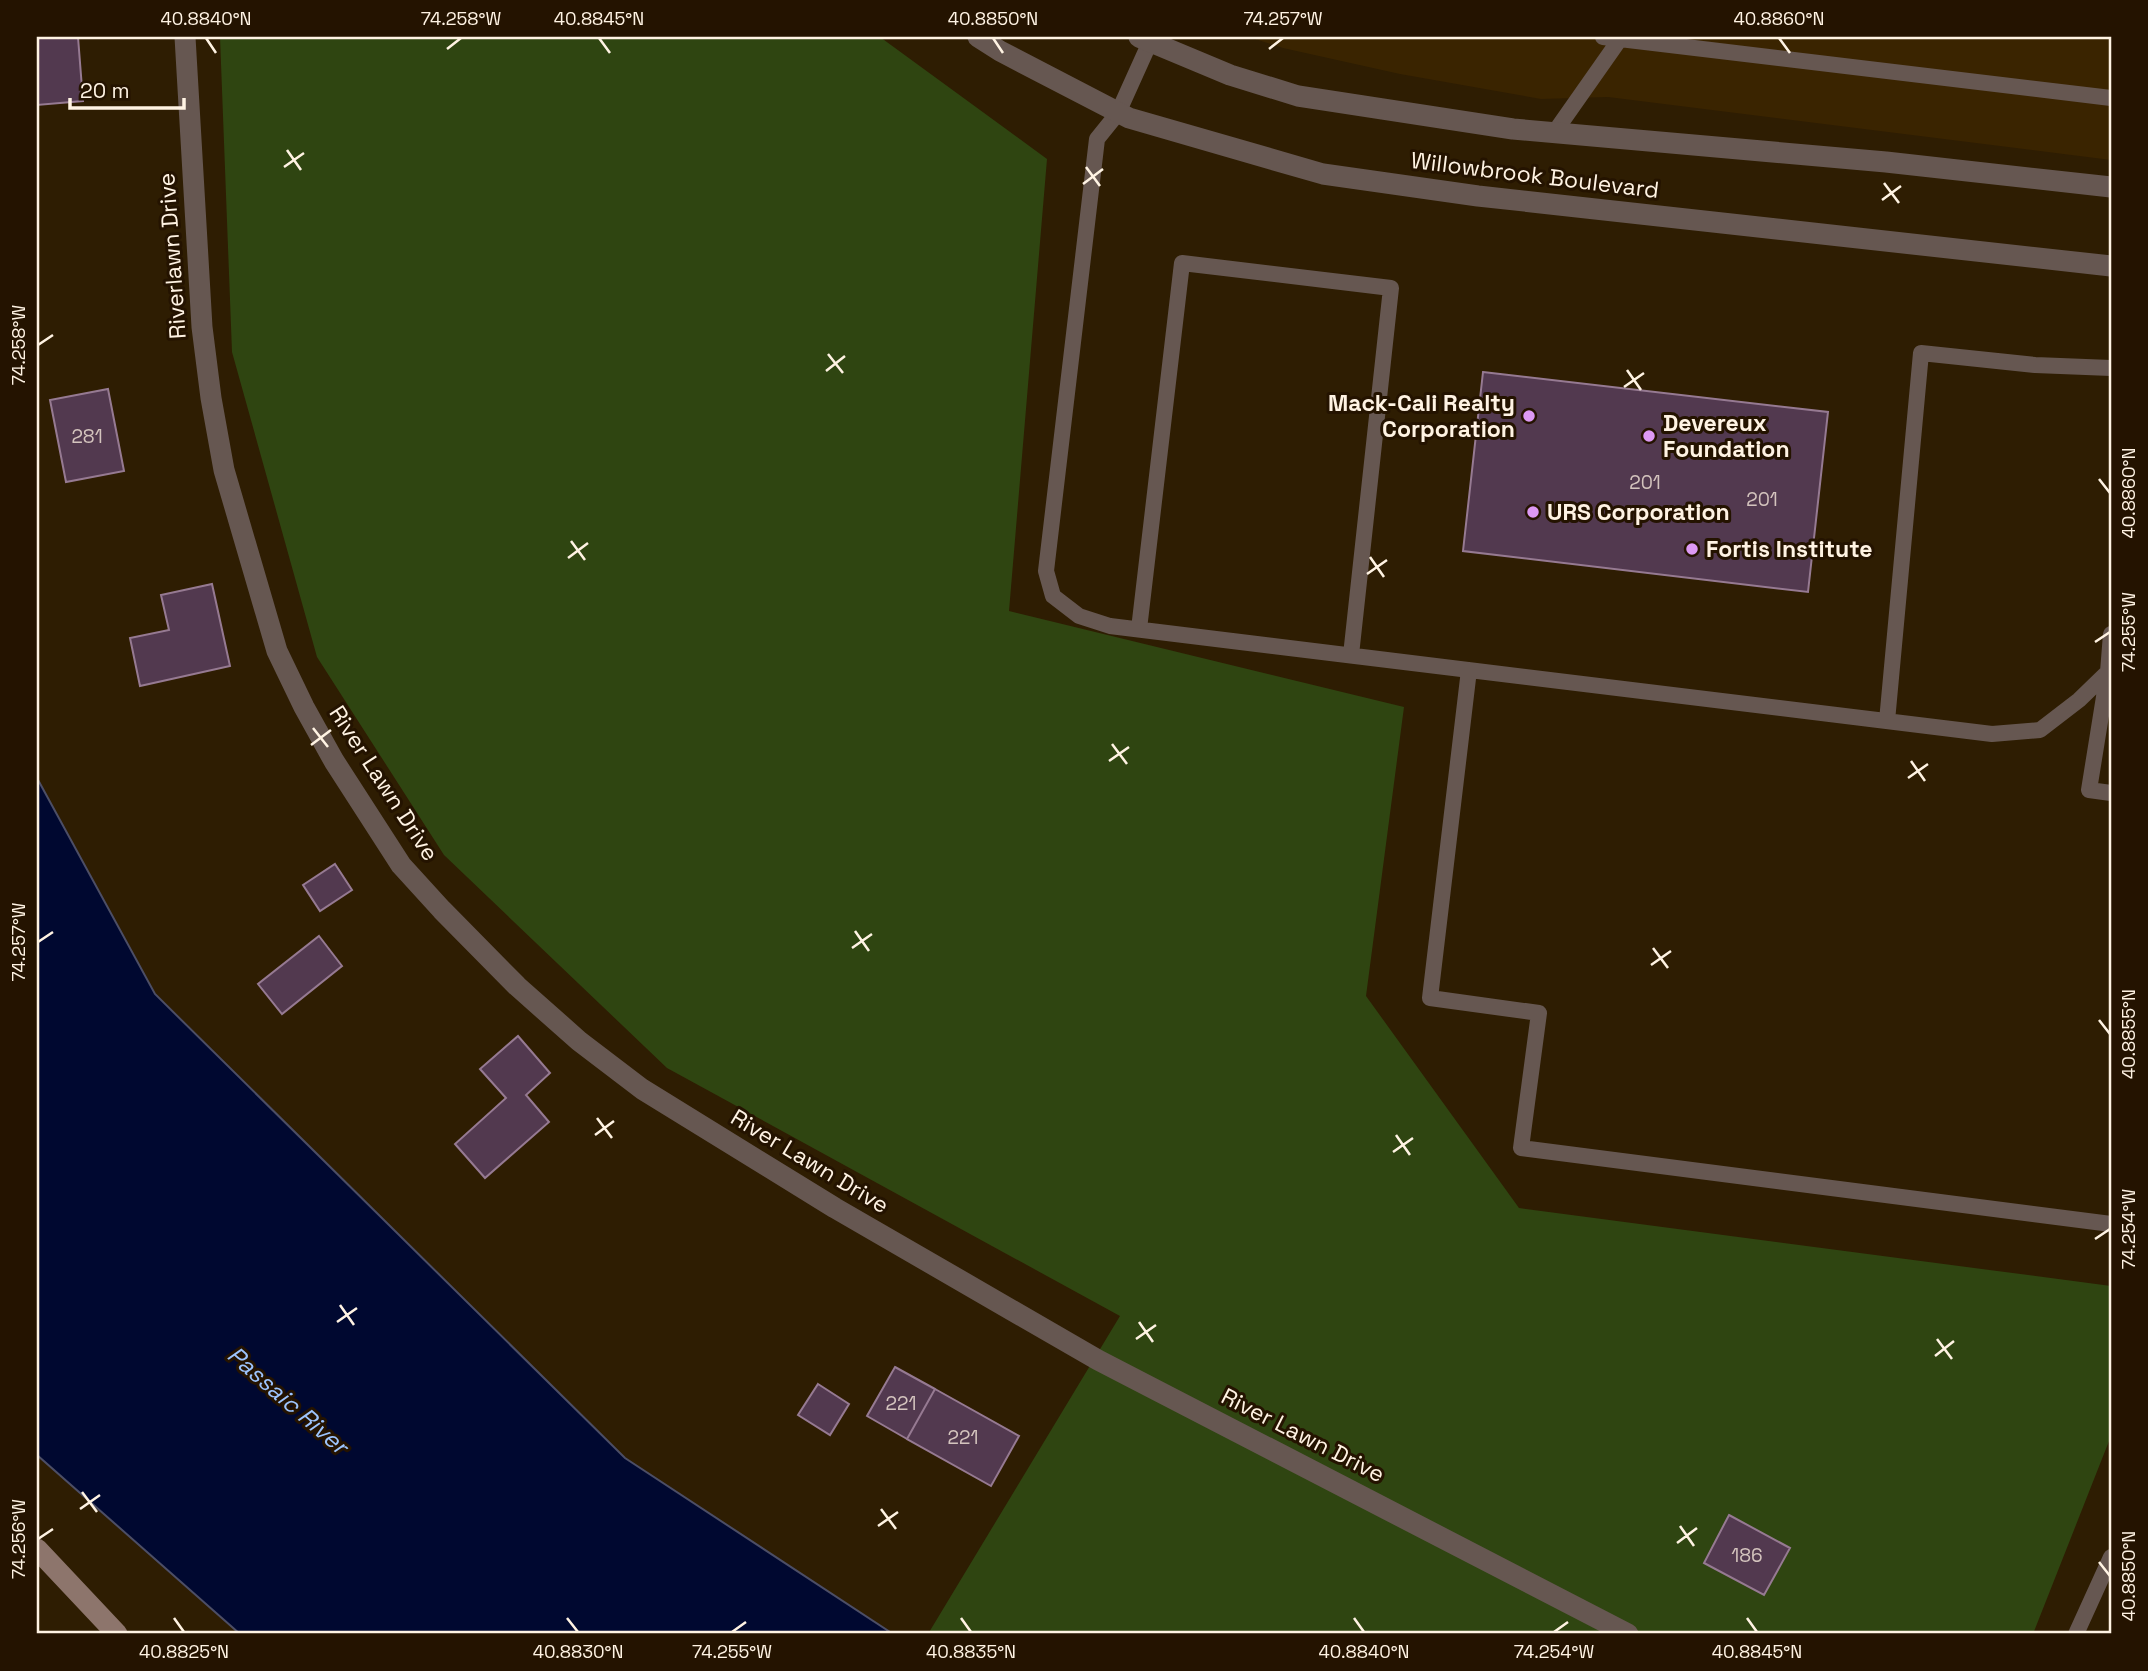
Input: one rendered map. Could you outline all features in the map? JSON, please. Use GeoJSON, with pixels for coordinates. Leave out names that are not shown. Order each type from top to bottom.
{"type":"FeatureCollection","features":[{"type":"Feature","properties":{"kind":"street","name":"Riverlawn Drive"},"geometry":{"type":"LineString","coordinates":[[185,37],[202,327],[224,470]]}},
{"type":"Feature","properties":{"kind":"street","name":"Willowbrook Boulevard"},"geometry":{"type":"LineString","coordinates":[[978,37],[1129,118],[1323,174],[1478,196],[2111,266]]}},
{"type":"Feature","properties":{"kind":"street","name":"Willowbrook Boulevard"},"geometry":{"type":"LineString","coordinates":[[1145,39],[1230,75],[1298,96],[1513,129],[1886,162],[2111,187]]}},
{"type":"Feature","properties":{"kind":"street","name":"River Lawn Drive"},"geometry":{"type":"LineString","coordinates":[[224,470],[277,651],[334,761],[401,865],[442,911],[517,986],[579,1041],[642,1089],[835,1208],[1086,1353],[1628,1634]]}},
{"type":"Feature","properties":{"kind":"street"},"geometry":{"type":"LineString","coordinates":[[37,1549],[117,1634]]}},
{"type":"Feature","properties":{"kind":"lane"},"geometry":{"type":"LineString","coordinates":[[1603,37],[2111,98]]}},
{"type":"Feature","properties":{"kind":"lane"},"geometry":{"type":"LineString","coordinates":[[1145,39],[1118,113],[1097,139],[1046,571],[1053,596],[1079,616],[1110,626],[1992,734],[2040,730],[2079,700],[2110,671]]}},
{"type":"Feature","properties":{"kind":"lane"},"geometry":{"type":"LineString","coordinates":[[1554,132],[1620,39]]}},
{"type":"Feature","properties":{"kind":"lane"},"geometry":{"type":"LineString","coordinates":[[1139,629],[1182,263],[1391,288],[1351,655]]}},
{"type":"Feature","properties":{"kind":"lane"},"geometry":{"type":"LineString","coordinates":[[1887,721],[1921,353],[2035,365],[2111,368]]}},
{"type":"Feature","properties":{"kind":"lane"},"geometry":{"type":"LineString","coordinates":[[2111,634],[2110,671],[2089,790],[2111,793]]}},
{"type":"Feature","properties":{"kind":"lane"},"geometry":{"type":"LineString","coordinates":[[1469,670],[1430,998],[1539,1013],[1521,1148],[2111,1224]]}},
{"type":"Feature","properties":{"kind":"lane"},"geometry":{"type":"LineString","coordinates":[[2076,1634],[2111,1557]]}},
{"type":"Feature","properties":{"kind":"shaded area"},"geometry":{"type":"Polygon","coordinates":[[[1249,37],[2111,37],[2111,160],[1608,97],[1541,99],[1400,74],[1283,48],[1249,37]]]}},
{"type":"Feature","properties":{"kind":"green space"},"geometry":{"type":"Polygon","coordinates":[[[220,37],[880,37],[1047,159],[1009,611],[1404,707],[1366,996],[1519,1208],[2111,1286],[2111,1436],[2033,1634],[928,1634],[1120,1316],[667,1068],[444,855],[317,657],[232,352],[220,37]]]}},
{"type":"Feature","properties":{"kind":"water","name":"Passaic River"},"geometry":{"type":"Polygon","coordinates":[[[37,778],[155,994],[625,1458],[893,1634],[240,1634],[37,1455],[37,778]]]}},
{"type":"Feature","properties":{"kind":"building"},"geometry":{"type":"Polygon","coordinates":[[[37,37],[78,37],[83,101],[37,105],[37,37]]]}},
{"type":"Feature","properties":{"kind":"building"},"geometry":{"type":"Polygon","coordinates":[[[1483,372],[1828,412],[1808,592],[1463,551],[1483,372]]]}},
{"type":"Feature","properties":{"kind":"building"},"geometry":{"type":"Polygon","coordinates":[[[108,389],[124,471],[66,482],[50,400],[108,389]]]}},
{"type":"Feature","properties":{"kind":"building"},"geometry":{"type":"Polygon","coordinates":[[[212,584],[230,666],[140,686],[130,638],[169,630],[161,595],[212,584]]]}},
{"type":"Feature","properties":{"kind":"building"},"geometry":{"type":"Polygon","coordinates":[[[335,864],[352,890],[320,911],[303,885],[335,864]]]}},
{"type":"Feature","properties":{"kind":"building"},"geometry":{"type":"Polygon","coordinates":[[[319,936],[342,966],[282,1014],[258,984],[319,936]]]}},
{"type":"Feature","properties":{"kind":"building"},"geometry":{"type":"Polygon","coordinates":[[[518,1036],[550,1073],[526,1095],[549,1122],[485,1178],[455,1144],[506,1098],[480,1069],[518,1036]]]}},
{"type":"Feature","properties":{"kind":"building"},"geometry":{"type":"Polygon","coordinates":[[[895,1367],[935,1389],[907,1439],[867,1416],[895,1367]]]}},
{"type":"Feature","properties":{"kind":"building"},"geometry":{"type":"Polygon","coordinates":[[[818,1384],[849,1404],[830,1435],[798,1415],[818,1384]]]}},
{"type":"Feature","properties":{"kind":"building"},"geometry":{"type":"Polygon","coordinates":[[[935,1389],[1019,1436],[991,1486],[907,1439],[935,1389]]]}},
{"type":"Feature","properties":{"kind":"building"},"geometry":{"type":"Polygon","coordinates":[[[1729,1515],[1790,1548],[1764,1595],[1704,1563],[1729,1515]]]}},
{"type":"Feature","properties":{"kind":"place","name":"Mack-Cali Realty Corporation"},"geometry":{"type":"Point","coordinates":[1529,416]}},
{"type":"Feature","properties":{"kind":"place","name":"Devereux Foundation"},"geometry":{"type":"Point","coordinates":[1649,436]}},
{"type":"Feature","properties":{"kind":"place","name":"URS Corporation"},"geometry":{"type":"Point","coordinates":[1533,512]}},
{"type":"Feature","properties":{"kind":"place","name":"Fortis Institute"},"geometry":{"type":"Point","coordinates":[1692,549]}}]}
